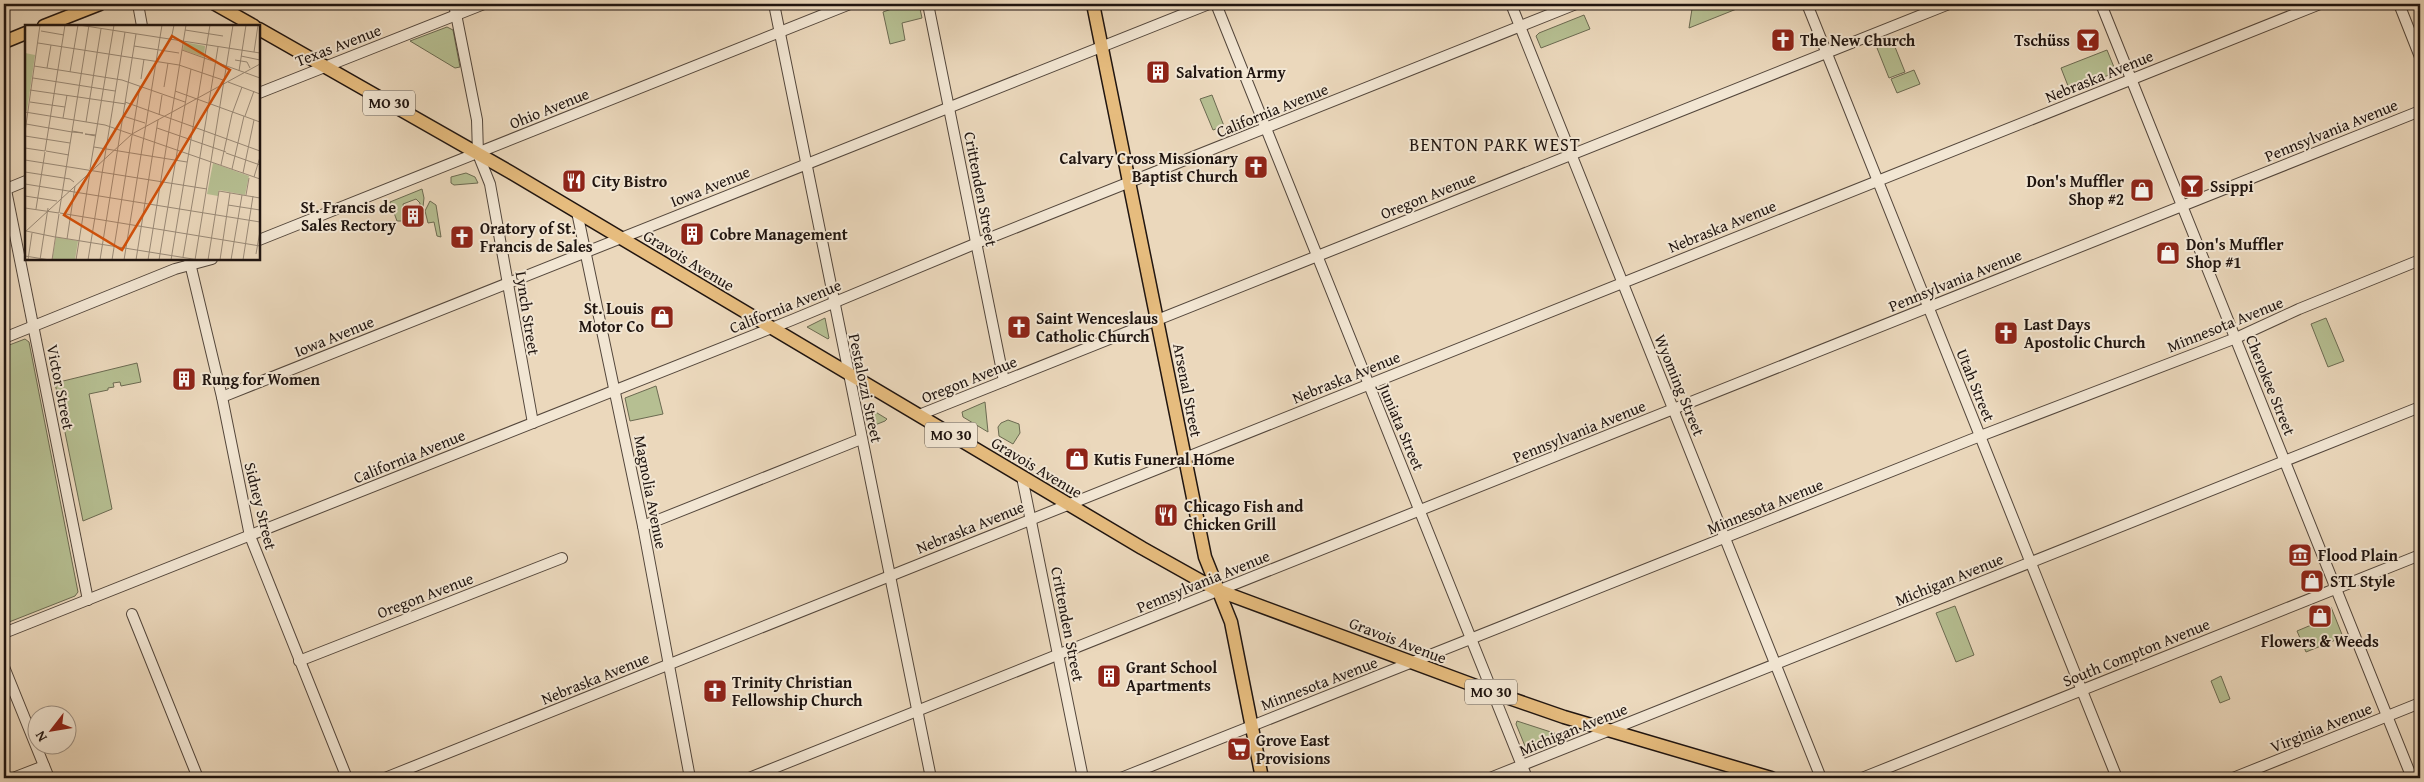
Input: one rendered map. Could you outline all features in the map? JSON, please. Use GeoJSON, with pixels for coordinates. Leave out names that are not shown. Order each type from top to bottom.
{"type":"FeatureCollection","features":[{"type":"Feature","properties":{"kind":"main road"},"geometry":{"type":"LineString","coordinates":[[47,25],[100,4]]}},
{"type":"Feature","properties":{"kind":"main road"},"geometry":{"type":"LineString","coordinates":[[215,4],[252,25]]}},
{"type":"Feature","properties":{"kind":"main road","name":"Arsenal Street"},"geometry":{"type":"LineString","coordinates":[[1093,4],[1206,563],[1231,622],[1262,778]]}},
{"type":"Feature","properties":{"kind":"main road","name":"Gravois Avenue"},"geometry":{"type":"LineString","coordinates":[[260,30],[478,154],[1022,477],[1217,590],[1492,692],[1609,730],[1770,778]]}},
{"type":"Feature","properties":{"kind":"main road"},"geometry":{"type":"LineString","coordinates":[[4,42],[25,34]]}},
{"type":"Feature","properties":{"kind":"street"},"geometry":{"type":"LineString","coordinates":[[138,4],[142,25]]}},
{"type":"Feature","properties":{"kind":"street","name":"Lynch Street"},"geometry":{"type":"LineString","coordinates":[[454,4],[477,120],[478,154],[490,184],[509,284],[518,350],[533,423]]}},
{"type":"Feature","properties":{"kind":"street","name":"Texas Avenue"},"geometry":{"type":"LineString","coordinates":[[260,92],[484,4]]}},
{"type":"Feature","properties":{"kind":"street","name":"Pestalozzi Street"},"geometry":{"type":"LineString","coordinates":[[774,4],[931,778]]}},
{"type":"Feature","properties":{"kind":"street","name":"Ohio Avenue"},"geometry":{"type":"LineString","coordinates":[[260,240],[850,4]]}},
{"type":"Feature","properties":{"kind":"street","name":"Crittenden Street"},"geometry":{"type":"LineString","coordinates":[[928,4],[1004,381]]}},
{"type":"Feature","properties":{"kind":"street","name":"Iowa Avenue"},"geometry":{"type":"LineString","coordinates":[[222,397],[1209,4]]}},
{"type":"Feature","properties":{"kind":"street","name":"Juniata Street"},"geometry":{"type":"LineString","coordinates":[[1216,4],[1527,778]]}},
{"type":"Feature","properties":{"kind":"street","name":"Wyoming Street"},"geometry":{"type":"LineString","coordinates":[[1511,4],[1822,778]]}},
{"type":"Feature","properties":{"kind":"street","name":"California Avenue"},"geometry":{"type":"LineString","coordinates":[[4,633],[772,328],[977,243],[1576,4]]}},
{"type":"Feature","properties":{"kind":"street","name":"Utah Street"},"geometry":{"type":"LineString","coordinates":[[1807,4],[2117,778]]}},
{"type":"Feature","properties":{"kind":"street","name":"Oregon Avenue"},"geometry":{"type":"LineString","coordinates":[[919,415],[1949,4]]}},
{"type":"Feature","properties":{"kind":"street","name":"Cherokee Street"},"geometry":{"type":"LineString","coordinates":[[2101,4],[2412,778]]}},
{"type":"Feature","properties":{"kind":"street","name":"Nebraska Avenue"},"geometry":{"type":"LineString","coordinates":[[385,778],[2320,4]]}},
{"type":"Feature","properties":{"kind":"street"},"geometry":{"type":"LineString","coordinates":[[2399,4],[2420,56]]}},
{"type":"Feature","properties":{"kind":"street","name":"Pennsylvania Avenue"},"geometry":{"type":"LineString","coordinates":[[749,778],[2420,111]]}},
{"type":"Feature","properties":{"kind":"street"},"geometry":{"type":"LineString","coordinates":[[4,187],[25,181]]}},
{"type":"Feature","properties":{"kind":"street","name":"Victor Street"},"geometry":{"type":"LineString","coordinates":[[4,187],[34,325],[88,600]]}},
{"type":"Feature","properties":{"kind":"street","name":"Magnolia Avenue"},"geometry":{"type":"LineString","coordinates":[[577,212],[643,526],[690,778]]}},
{"type":"Feature","properties":{"kind":"street"},"geometry":{"type":"LineString","coordinates":[[4,338],[189,262],[204,260]]}},
{"type":"Feature","properties":{"kind":"street","name":"Minnesota Avenue"},"geometry":{"type":"LineString","coordinates":[[1121,778],[1980,436],[2236,338],[2299,309],[2420,260]]}},
{"type":"Feature","properties":{"kind":"street","name":"Sidney Street"},"geometry":{"type":"LineString","coordinates":[[189,262],[222,397],[250,536],[346,778]]}},
{"type":"Feature","properties":{"kind":"street","name":"Michigan Avenue"},"geometry":{"type":"LineString","coordinates":[[1490,778],[2420,407]]}},
{"type":"Feature","properties":{"kind":"street"},"geometry":{"type":"LineString","coordinates":[[643,526],[861,439]]}},
{"type":"Feature","properties":{"kind":"street","name":"Crittenden Street"},"geometry":{"type":"LineString","coordinates":[[1022,477],[1083,778]]}},
{"type":"Feature","properties":{"kind":"street","name":"South Compton Avenue"},"geometry":{"type":"LineString","coordinates":[[1862,778],[2420,555]]}},
{"type":"Feature","properties":{"kind":"street","name":"Oregon Avenue"},"geometry":{"type":"LineString","coordinates":[[299,661],[562,558]]}},
{"type":"Feature","properties":{"kind":"street"},"geometry":{"type":"LineString","coordinates":[[132,614],[198,778]]}},
{"type":"Feature","properties":{"kind":"street"},"geometry":{"type":"LineString","coordinates":[[4,667],[49,778]]}},
{"type":"Feature","properties":{"kind":"street","name":"Virginia Avenue"},"geometry":{"type":"LineString","coordinates":[[2233,778],[2420,703]]}},
{"type":"Feature","properties":{"kind":"street"},"geometry":{"type":"LineString","coordinates":[[13,778],[44,766]]}},
{"type":"Feature","properties":{"kind":"green space"},"geometry":{"type":"Polygon","coordinates":[[[906,4],[919,4],[922,18],[902,23],[905,40],[890,44],[883,12],[906,4]]]}},
{"type":"Feature","properties":{"kind":"green space"},"geometry":{"type":"Polygon","coordinates":[[[1690,4],[1749,4],[1689,28],[1692,9],[1690,4]]]}},
{"type":"Feature","properties":{"kind":"green space"},"geometry":{"type":"Polygon","coordinates":[[[1584,15],[1590,29],[1541,48],[1536,36],[1539,33],[1584,15]]]}},
{"type":"Feature","properties":{"kind":"green space"},"geometry":{"type":"Polygon","coordinates":[[[447,27],[453,30],[460,67],[455,68],[410,41],[447,27]]]}},
{"type":"Feature","properties":{"kind":"green space"},"geometry":{"type":"Polygon","coordinates":[[[1893,42],[1905,72],[1889,78],[1877,48],[1893,42]]]}},
{"type":"Feature","properties":{"kind":"green space"},"geometry":{"type":"Polygon","coordinates":[[[2107,50],[2116,72],[2070,91],[2061,68],[2107,50]]]}},
{"type":"Feature","properties":{"kind":"green space"},"geometry":{"type":"Polygon","coordinates":[[[1914,70],[1920,84],[1897,93],[1891,79],[1914,70]]]}},
{"type":"Feature","properties":{"kind":"green space"},"geometry":{"type":"Polygon","coordinates":[[[1212,95],[1224,126],[1213,130],[1200,99],[1212,95]]]}},
{"type":"Feature","properties":{"kind":"green space"},"geometry":{"type":"Polygon","coordinates":[[[466,173],[475,177],[478,183],[454,185],[451,183],[451,177],[466,173]]]}},
{"type":"Feature","properties":{"kind":"green space"},"geometry":{"type":"Polygon","coordinates":[[[422,189],[423,207],[419,210],[420,203],[416,199],[403,204],[406,221],[397,221],[390,202],[422,189]]]}},
{"type":"Feature","properties":{"kind":"green space"},"geometry":{"type":"Polygon","coordinates":[[[430,201],[436,205],[441,237],[437,236],[434,222],[428,223],[425,211],[430,201]]]}},
{"type":"Feature","properties":{"kind":"green space"},"geometry":{"type":"Polygon","coordinates":[[[825,318],[829,338],[828,339],[807,327],[825,318]]]}},
{"type":"Feature","properties":{"kind":"green space"},"geometry":{"type":"Polygon","coordinates":[[[2326,318],[2344,361],[2328,367],[2311,324],[2326,318]]]}},
{"type":"Feature","properties":{"kind":"green space"},"geometry":{"type":"Polygon","coordinates":[[[25,339],[29,342],[78,592],[75,596],[4,624],[4,347],[25,339]]]}},
{"type":"Feature","properties":{"kind":"green space"},"geometry":{"type":"Polygon","coordinates":[[[137,363],[141,382],[121,386],[120,382],[113,383],[114,387],[108,388],[108,390],[89,394],[112,509],[83,521],[55,383],[137,363]]]}},
{"type":"Feature","properties":{"kind":"green space"},"geometry":{"type":"Polygon","coordinates":[[[656,386],[663,414],[630,421],[625,398],[656,386]]]}},
{"type":"Feature","properties":{"kind":"green space"},"geometry":{"type":"Polygon","coordinates":[[[985,402],[988,432],[963,417],[962,412],[985,402]]]}},
{"type":"Feature","properties":{"kind":"green space"},"geometry":{"type":"Polygon","coordinates":[[[869,408],[887,419],[870,427],[867,409],[869,408]]]}},
{"type":"Feature","properties":{"kind":"green space"},"geometry":{"type":"Polygon","coordinates":[[[1008,420],[1019,424],[1020,433],[1013,444],[999,436],[998,427],[1001,423],[1008,420]]]}},
{"type":"Feature","properties":{"kind":"green space"},"geometry":{"type":"Polygon","coordinates":[[[1955,606],[1974,655],[1956,662],[1936,613],[1955,606]]]}},
{"type":"Feature","properties":{"kind":"green space"},"geometry":{"type":"Polygon","coordinates":[[[2331,607],[2343,637],[2306,652],[2297,631],[2328,618],[2325,609],[2331,607]]]}},
{"type":"Feature","properties":{"kind":"green space"},"geometry":{"type":"Polygon","coordinates":[[[2221,676],[2230,699],[2220,703],[2211,681],[2221,676]]]}},
{"type":"Feature","properties":{"kind":"green space"},"geometry":{"type":"Polygon","coordinates":[[[1517,721],[1560,735],[1561,738],[1527,751],[1516,724],[1517,721]]]}},
{"type":"Feature","properties":{"kind":"place","name":"The New Church"},"geometry":{"type":"Point","coordinates":[1783,40]}},
{"type":"Feature","properties":{"kind":"place","name":"Tschüss"},"geometry":{"type":"Point","coordinates":[2088,40]}},
{"type":"Feature","properties":{"kind":"place","name":"Salvation Army"},"geometry":{"type":"Point","coordinates":[1158,72]}},
{"type":"Feature","properties":{"kind":"place","name":"Calvary Cross Missionary Baptist Church"},"geometry":{"type":"Point","coordinates":[1256,167]}},
{"type":"Feature","properties":{"kind":"place","name":"City Bistro"},"geometry":{"type":"Point","coordinates":[574,181]}},
{"type":"Feature","properties":{"kind":"place","name":"Ssippi"},"geometry":{"type":"Point","coordinates":[2192,186]}},
{"type":"Feature","properties":{"kind":"place","name":"Don's Muffler Shop #2"},"geometry":{"type":"Point","coordinates":[2142,190]}},
{"type":"Feature","properties":{"kind":"place","name":"St. Francis de Sales Rectory"},"geometry":{"type":"Point","coordinates":[413,216]}},
{"type":"Feature","properties":{"kind":"place","name":"Cobre Management"},"geometry":{"type":"Point","coordinates":[692,234]}},
{"type":"Feature","properties":{"kind":"place","name":"Oratory of St. Francis de Sales"},"geometry":{"type":"Point","coordinates":[462,237]}},
{"type":"Feature","properties":{"kind":"place","name":"Don's Muffler Shop #1"},"geometry":{"type":"Point","coordinates":[2168,253]}},
{"type":"Feature","properties":{"kind":"place","name":"St. Louis Motor Co"},"geometry":{"type":"Point","coordinates":[662,317]}},
{"type":"Feature","properties":{"kind":"place","name":"Saint Wenceslaus Catholic Church"},"geometry":{"type":"Point","coordinates":[1019,327]}},
{"type":"Feature","properties":{"kind":"place","name":"Last Days Apostolic Church"},"geometry":{"type":"Point","coordinates":[2006,333]}},
{"type":"Feature","properties":{"kind":"place","name":"Rung for Women"},"geometry":{"type":"Point","coordinates":[184,379]}},
{"type":"Feature","properties":{"kind":"place","name":"Kutis Funeral Home"},"geometry":{"type":"Point","coordinates":[1077,459]}},
{"type":"Feature","properties":{"kind":"place","name":"Chicago Fish and Chicken Grill"},"geometry":{"type":"Point","coordinates":[1166,515]}},
{"type":"Feature","properties":{"kind":"place","name":"Flood Plain"},"geometry":{"type":"Point","coordinates":[2300,555]}},
{"type":"Feature","properties":{"kind":"place","name":"STL Style"},"geometry":{"type":"Point","coordinates":[2312,581]}},
{"type":"Feature","properties":{"kind":"place","name":"Flowers & Weeds"},"geometry":{"type":"Point","coordinates":[2320,616]}},
{"type":"Feature","properties":{"kind":"place","name":"Grant School Apartments"},"geometry":{"type":"Point","coordinates":[1109,676]}},
{"type":"Feature","properties":{"kind":"place","name":"Trinity Christian Fellowship Church"},"geometry":{"type":"Point","coordinates":[715,691]}},
{"type":"Feature","properties":{"kind":"place","name":"Grove East Provisions"},"geometry":{"type":"Point","coordinates":[1239,749]}},
{"type":"Feature","properties":{"kind":"district","name":"BENTON PARK WEST"},"geometry":{"type":"Point","coordinates":[1495,145]}}]}
